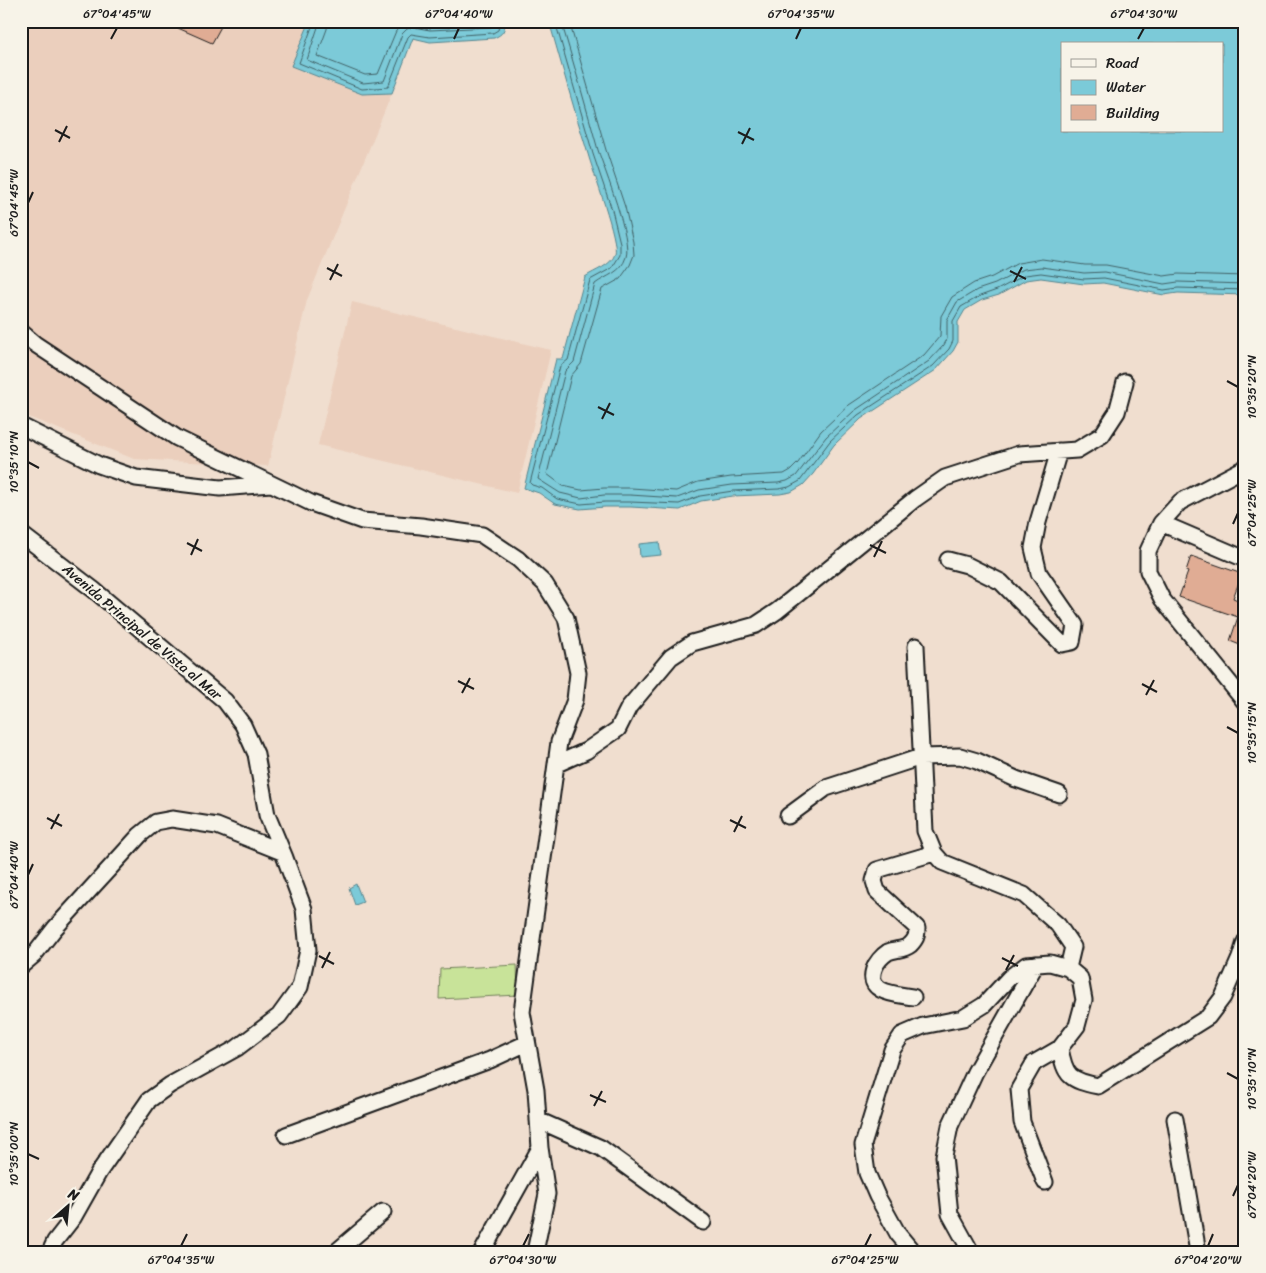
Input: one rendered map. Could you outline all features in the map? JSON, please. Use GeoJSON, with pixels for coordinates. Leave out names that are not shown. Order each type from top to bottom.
{"type":"FeatureCollection","features":[{"type":"Feature","properties":{"kind":"street"},"geometry":{"type":"LineString","coordinates":[[21,332],[35,344],[177,438],[311,503],[362,520],[482,535],[518,559],[545,584],[566,618],[578,673],[575,700],[559,742],[522,1012],[536,1090],[540,1148],[547,1194],[535,1252]]}},
{"type":"Feature","properties":{"kind":"street"},"geometry":{"type":"LineString","coordinates":[[556,764],[586,751],[618,729],[629,707],[671,657],[692,643],[756,625],[777,611],[915,499],[945,478],[1018,454],[1077,450],[1102,435],[1117,412],[1125,382]]}},
{"type":"Feature","properties":{"kind":"street"},"geometry":{"type":"LineString","coordinates":[[21,426],[99,464],[136,478],[220,488],[272,484]]}},
{"type":"Feature","properties":{"kind":"street"},"geometry":{"type":"LineString","coordinates":[[948,560],[967,564],[1001,582],[1062,644],[1072,642],[1075,625],[1039,572],[1033,548],[1038,522],[1059,452]]}},
{"type":"Feature","properties":{"kind":"street"},"geometry":{"type":"LineString","coordinates":[[1245,468],[1180,502],[1160,523],[1148,551],[1148,571],[1162,599],[1245,702]]}},
{"type":"Feature","properties":{"kind":"street"},"geometry":{"type":"LineString","coordinates":[[1160,523],[1245,558]]}},
{"type":"Feature","properties":{"kind":"street","name":"Avenida Principal de Vista al Mar"},"geometry":{"type":"LineString","coordinates":[[21,534],[94,590],[226,701],[243,725],[256,754],[267,815],[304,909],[308,950],[300,987],[279,1016],[237,1048],[170,1085],[149,1100],[99,1172],[73,1218],[55,1241],[50,1252]]}},
{"type":"Feature","properties":{"kind":"street"},"geometry":{"type":"LineString","coordinates":[[916,646],[925,832],[934,853],[942,862],[1024,896],[1058,925],[1073,947],[1068,968]]}},
{"type":"Feature","properties":{"kind":"street"},"geometry":{"type":"LineString","coordinates":[[788,816],[826,788],[921,757],[960,756],[977,761],[1016,779],[1060,794]]}},
{"type":"Feature","properties":{"kind":"street"},"geometry":{"type":"LineString","coordinates":[[21,966],[34,955],[55,928],[140,835],[156,822],[172,819],[217,826],[282,852]]}},
{"type":"Feature","properties":{"kind":"street"},"geometry":{"type":"LineString","coordinates":[[913,997],[885,992],[877,988],[873,983],[872,974],[876,963],[888,952],[908,947],[916,938],[917,928],[877,891],[874,881],[877,870],[934,853]]}},
{"type":"Feature","properties":{"kind":"street"},"geometry":{"type":"LineString","coordinates":[[1060,1048],[1063,1066],[1076,1081],[1098,1086],[1208,1017],[1223,997],[1245,942]]}},
{"type":"Feature","properties":{"kind":"street"},"geometry":{"type":"LineString","coordinates":[[913,1252],[898,1234],[877,1196],[867,1172],[863,1145],[892,1050],[902,1035],[923,1026],[963,1018],[984,1005],[1009,978],[1026,965],[1050,963],[1068,968],[1080,978],[1084,1000],[1077,1026],[1060,1048],[1034,1063],[1020,1089],[1022,1122],[1045,1182]]}},
{"type":"Feature","properties":{"kind":"street"},"geometry":{"type":"LineString","coordinates":[[971,1252],[950,1214],[944,1156],[950,1126],[975,1072],[1036,964]]}},
{"type":"Feature","properties":{"kind":"street"},"geometry":{"type":"LineString","coordinates":[[286,1135],[490,1060],[527,1043]]}},
{"type":"Feature","properties":{"kind":"street"},"geometry":{"type":"LineString","coordinates":[[1174,1119],[1198,1252]]}},
{"type":"Feature","properties":{"kind":"street"},"geometry":{"type":"LineString","coordinates":[[538,1120],[601,1148],[704,1222]]}},
{"type":"Feature","properties":{"kind":"street"},"geometry":{"type":"LineString","coordinates":[[482,1252],[540,1148]]}},
{"type":"Feature","properties":{"kind":"street"},"geometry":{"type":"LineString","coordinates":[[336,1252],[383,1212]]}},
{"type":"Feature","properties":{"kind":"shaded area"},"geometry":{"type":"Polygon","coordinates":[[[21,21],[310,21],[292,66],[362,94],[392,93],[307,300],[268,466],[134,459],[21,414],[21,21]]]}},
{"type":"Feature","properties":{"kind":"shaded area"},"geometry":{"type":"Polygon","coordinates":[[[352,302],[551,350],[517,493],[318,445],[352,302]]]}},
{"type":"Feature","properties":{"kind":"green space"},"geometry":{"type":"Polygon","coordinates":[[[517,965],[518,995],[439,999],[440,969],[517,965]]]}},
{"type":"Feature","properties":{"kind":"water"},"geometry":{"type":"Polygon","coordinates":[[[310,21],[505,21],[505,27],[500,35],[494,38],[430,42],[413,38],[392,93],[362,94],[291,66],[310,21]]]}},
{"type":"Feature","properties":{"kind":"water"},"geometry":{"type":"Polygon","coordinates":[[[549,21],[1245,21],[1245,295],[1178,293],[1164,295],[1103,283],[1084,284],[1041,278],[1026,280],[999,295],[982,300],[965,310],[958,322],[958,342],[953,351],[936,370],[861,419],[834,445],[803,485],[791,492],[733,496],[701,501],[680,510],[631,507],[580,509],[555,504],[539,493],[524,488],[556,359],[563,359],[585,277],[610,262],[615,254],[610,221],[549,21]]]}},
{"type":"Feature","properties":{"kind":"water"},"geometry":{"type":"Polygon","coordinates":[[[659,542],[661,555],[640,557],[639,544],[659,542]]]}},
{"type":"Feature","properties":{"kind":"water"},"geometry":{"type":"Polygon","coordinates":[[[356,884],[363,902],[355,905],[349,888],[356,884]]]}},
{"type":"Feature","properties":{"kind":"building"},"geometry":{"type":"Polygon","coordinates":[[[162,21],[224,21],[212,43],[162,21]]]}},
{"type":"Feature","properties":{"kind":"building"},"geometry":{"type":"Polygon","coordinates":[[[1191,556],[1242,574],[1233,598],[1245,603],[1245,647],[1230,641],[1238,617],[1179,597],[1188,572],[1186,571],[1191,556]]]}}]}
